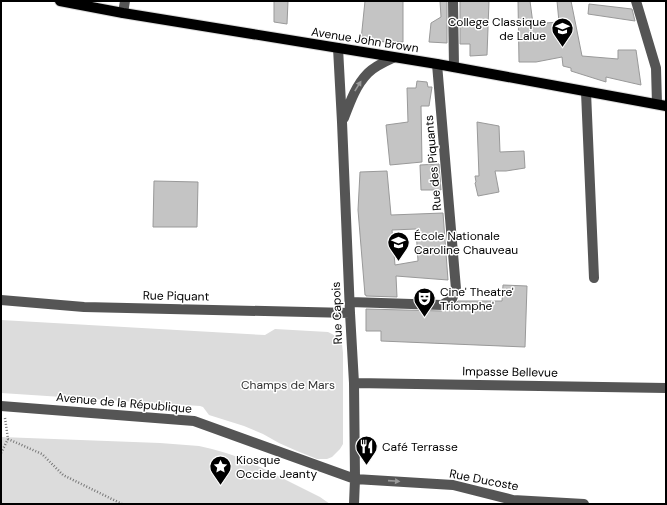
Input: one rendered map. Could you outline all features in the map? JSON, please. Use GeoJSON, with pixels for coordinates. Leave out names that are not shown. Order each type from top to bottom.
{"type":"FeatureCollection","features":[{"type":"Feature","properties":{"kind":"main road","name":"Avenue John Brown"},"geometry":{"type":"LineString","coordinates":[[60,1],[123,13],[437,64],[662,105]]}},
{"type":"Feature","properties":{"kind":"street"},"geometry":{"type":"LineString","coordinates":[[123,13],[125,1]]}},
{"type":"Feature","properties":{"kind":"street"},"geometry":{"type":"LineString","coordinates":[[453,1],[454,67]]}},
{"type":"Feature","properties":{"kind":"street"},"geometry":{"type":"LineString","coordinates":[[636,1],[656,68],[662,105]]}},
{"type":"Feature","properties":{"kind":"street","name":"Rue Capois"},"geometry":{"type":"LineString","coordinates":[[338,48],[354,383],[354,504]]}},
{"type":"Feature","properties":{"kind":"street","name":"Rue Capois"},"geometry":{"type":"LineString","coordinates":[[342,122],[354,94],[368,73],[393,58]]}},
{"type":"Feature","properties":{"kind":"street","name":"Rue des Piquants"},"geometry":{"type":"LineString","coordinates":[[350,302],[442,305],[452,299],[456,288],[437,64]]}},
{"type":"Feature","properties":{"kind":"street"},"geometry":{"type":"LineString","coordinates":[[586,92],[594,278]]}},
{"type":"Feature","properties":{"kind":"street","name":"Rue Piquant"},"geometry":{"type":"LineString","coordinates":[[1,300],[84,307],[350,313]]}},
{"type":"Feature","properties":{"kind":"street","name":"Impasse Bellevue"},"geometry":{"type":"LineString","coordinates":[[354,383],[666,388]]}},
{"type":"Feature","properties":{"kind":"street","name":"Avenue de la République"},"geometry":{"type":"LineString","coordinates":[[2,406],[194,421],[355,479]]}},
{"type":"Feature","properties":{"kind":"street","name":"Rue Ducoste"},"geometry":{"type":"LineString","coordinates":[[355,479],[453,485],[513,500],[584,504]]}},
{"type":"Feature","properties":{"kind":"path"},"geometry":{"type":"LineString","coordinates":[[1,454],[8,439],[2,406]]}},
{"type":"Feature","properties":{"kind":"path"},"geometry":{"type":"LineString","coordinates":[[8,439],[42,454],[63,475],[122,504]]}},
{"type":"Feature","properties":{"kind":"green space","name":"Champs de Mars"},"geometry":{"type":"Polygon","coordinates":[[[1,320],[265,335],[275,329],[328,332],[337,337],[342,344],[343,444],[332,457],[327,459],[317,459],[244,426],[209,415],[203,407],[200,406],[1,393],[1,320]]]}},
{"type":"Feature","properties":{"kind":"green space"},"geometry":{"type":"Polygon","coordinates":[[[1,437],[160,443],[199,446],[244,459],[320,497],[330,504],[1,504],[1,437]]]}},
{"type":"Feature","properties":{"kind":"building"},"geometry":{"type":"Polygon","coordinates":[[[274,1],[288,1],[287,24],[274,22],[274,1]]]}},
{"type":"Feature","properties":{"kind":"building"},"geometry":{"type":"Polygon","coordinates":[[[365,1],[403,1],[403,42],[361,40],[365,1]]]}},
{"type":"Feature","properties":{"kind":"building"},"geometry":{"type":"Polygon","coordinates":[[[440,1],[447,1],[447,43],[429,42],[431,23],[441,17],[440,1]]]}},
{"type":"Feature","properties":{"kind":"building"},"geometry":{"type":"Polygon","coordinates":[[[460,1],[489,1],[487,55],[470,56],[470,44],[460,44],[460,1]]]}},
{"type":"Feature","properties":{"kind":"building"},"geometry":{"type":"Polygon","coordinates":[[[518,1],[530,1],[533,24],[559,22],[557,1],[571,1],[582,56],[618,59],[618,50],[636,50],[641,85],[606,77],[606,82],[571,71],[571,68],[563,66],[562,57],[536,62],[519,62],[518,1]]]}},
{"type":"Feature","properties":{"kind":"building"},"geometry":{"type":"Polygon","coordinates":[[[589,4],[632,9],[635,21],[588,14],[589,4]]]}},
{"type":"Feature","properties":{"kind":"building"},"geometry":{"type":"Polygon","coordinates":[[[417,81],[427,82],[428,87],[432,87],[429,106],[421,106],[422,162],[390,165],[386,125],[408,122],[407,88],[416,88],[417,81]]]}},
{"type":"Feature","properties":{"kind":"building"},"geometry":{"type":"Polygon","coordinates":[[[477,122],[499,126],[500,152],[524,151],[525,168],[495,171],[499,192],[478,196],[475,183],[475,176],[479,176],[477,122]]]}},
{"type":"Feature","properties":{"kind":"building"},"geometry":{"type":"Polygon","coordinates":[[[439,164],[441,190],[421,190],[420,165],[439,164]]]}},
{"type":"Feature","properties":{"kind":"building"},"geometry":{"type":"Polygon","coordinates":[[[387,171],[391,215],[443,213],[448,280],[396,276],[397,297],[365,295],[358,210],[360,172],[387,171]],[[416,229],[392,230],[395,265],[418,261],[416,229]]]}},
{"type":"Feature","properties":{"kind":"building"},"geometry":{"type":"Polygon","coordinates":[[[154,181],[198,182],[197,227],[153,227],[154,181]]]}},
{"type":"Feature","properties":{"kind":"building"},"geometry":{"type":"Polygon","coordinates":[[[503,285],[527,286],[525,347],[381,341],[381,331],[366,331],[366,309],[442,311],[455,305],[458,301],[502,301],[503,285]]]}},
{"type":"Feature","properties":{"kind":"place","name":"College Classique de Lalue"},"geometry":{"type":"Point","coordinates":[562,48]}},
{"type":"Feature","properties":{"kind":"place","name":"École Nationale Caroline Chauveau"},"geometry":{"type":"Point","coordinates":[398,262]}},
{"type":"Feature","properties":{"kind":"place","name":"Cine' Theatre' Triomphe'"},"geometry":{"type":"Point","coordinates":[425,318]}},
{"type":"Feature","properties":{"kind":"place","name":"Café Terrasse"},"geometry":{"type":"Point","coordinates":[367,466]}},
{"type":"Feature","properties":{"kind":"place","name":"Kiosque Occide Jeanty"},"geometry":{"type":"Point","coordinates":[221,486]}}]}
